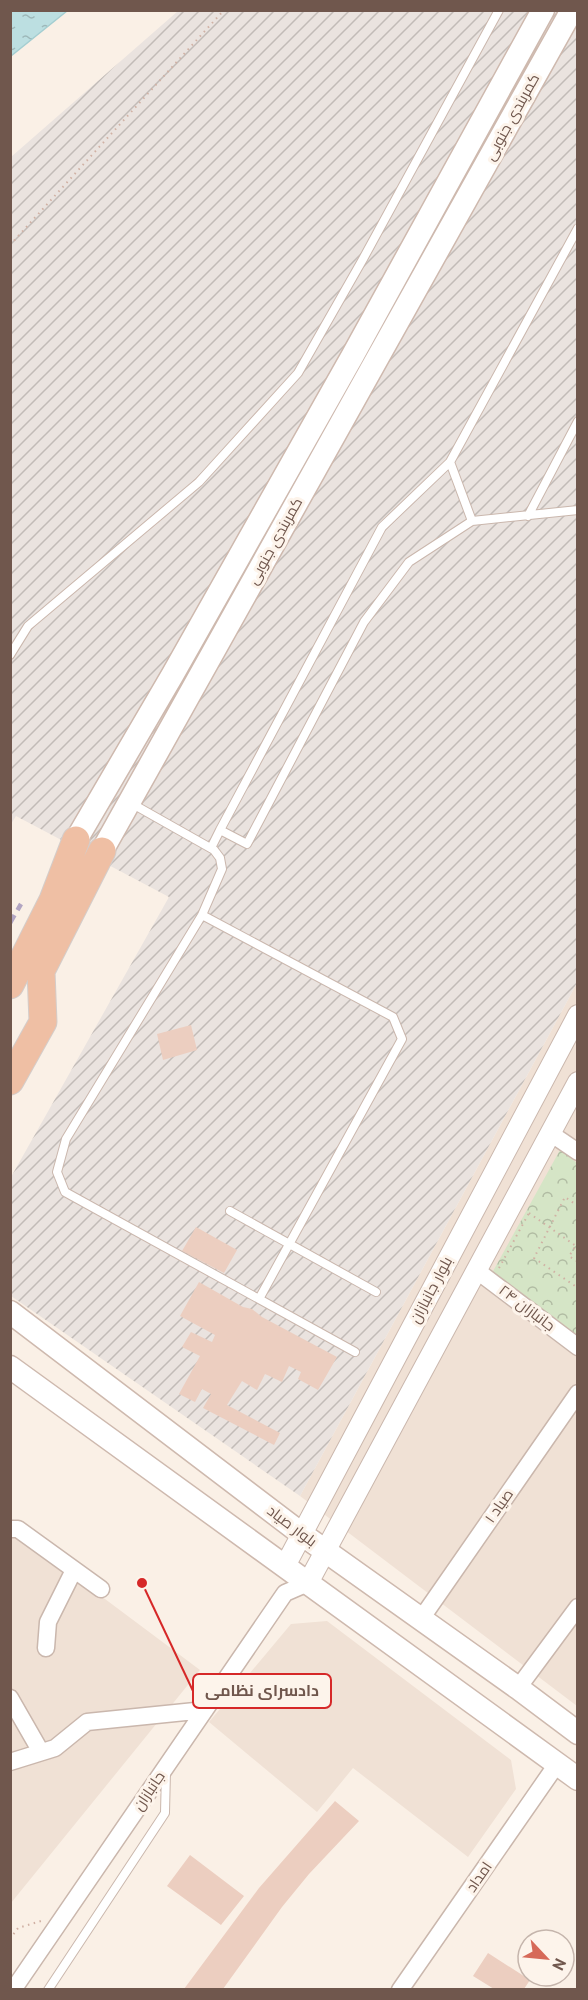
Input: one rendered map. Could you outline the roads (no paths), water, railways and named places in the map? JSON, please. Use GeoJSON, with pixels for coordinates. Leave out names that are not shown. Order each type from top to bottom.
{"type":"FeatureCollection","features":[{"type":"Feature","properties":{"kind":"highway","name":"کمربندی جنوبی"},"geometry":{"type":"LineString","coordinates":[[10,1081],[43,1022],[41,971],[62,905],[76,840]]}},
{"type":"Feature","properties":{"kind":"highway","name":"کمربندی جنوبی"},"geometry":{"type":"LineString","coordinates":[[10,985],[62,905],[102,851]]}},
{"type":"Feature","properties":{"kind":"main road","name":"کمربندی جنوبی"},"geometry":{"type":"LineString","coordinates":[[76,840],[173,674],[353,355],[543,10]]}},
{"type":"Feature","properties":{"kind":"main road","name":"کمربندی جنوبی"},"geometry":{"type":"LineString","coordinates":[[102,851],[572,10]]}},
{"type":"Feature","properties":{"kind":"main road"},"geometry":{"type":"LineString","coordinates":[[173,674],[193,686]]}},
{"type":"Feature","properties":{"kind":"main road"},"geometry":{"type":"LineString","coordinates":[[105,788],[129,802]]}},
{"type":"Feature","properties":{"kind":"main road","name":"بلوار صیاد"},"geometry":{"type":"LineString","coordinates":[[10,1312],[303,1535],[578,1733]]}},
{"type":"Feature","properties":{"kind":"main road"},"geometry":{"type":"LineString","coordinates":[[10,1328],[183,1458],[233,1481]]}},
{"type":"Feature","properties":{"kind":"main road"},"geometry":{"type":"LineString","coordinates":[[10,1350],[165,1465],[205,1508]]}},
{"type":"Feature","properties":{"kind":"main road"},"geometry":{"type":"LineString","coordinates":[[10,1367],[578,1779]]}},
{"type":"Feature","properties":{"kind":"street","name":"بلوار جانبازان"},"geometry":{"type":"LineString","coordinates":[[285,1566],[578,1015]]}},
{"type":"Feature","properties":{"kind":"street","name":"بلوار جانبازان"},"geometry":{"type":"LineString","coordinates":[[308,1583],[416,1381],[483,1275],[513,1201],[578,1082]]}},
{"type":"Feature","properties":{"kind":"street"},"geometry":{"type":"LineString","coordinates":[[550,1133],[578,1152]]}},
{"type":"Feature","properties":{"kind":"street","name":"جانبازان ۲۴"},"geometry":{"type":"LineString","coordinates":[[483,1275],[578,1347]]}},
{"type":"Feature","properties":{"kind":"street"},"geometry":{"type":"LineString","coordinates":[[390,1367],[416,1381]]}},
{"type":"Feature","properties":{"kind":"street","name":"صیاد ۱"},"geometry":{"type":"LineString","coordinates":[[421,1619],[578,1393]]}},
{"type":"Feature","properties":{"kind":"street"},"geometry":{"type":"LineString","coordinates":[[10,1529],[18,1529],[101,1589]]}},
{"type":"Feature","properties":{"kind":"street"},"geometry":{"type":"LineString","coordinates":[[285,1566],[285,1593],[308,1583]]}},
{"type":"Feature","properties":{"kind":"street"},"geometry":{"type":"LineString","coordinates":[[46,1648],[48,1622],[74,1570]]}},
{"type":"Feature","properties":{"kind":"street","name":"جانبازان"},"geometry":{"type":"LineString","coordinates":[[13,1989],[285,1593]]}},
{"type":"Feature","properties":{"kind":"street"},"geometry":{"type":"LineString","coordinates":[[518,1688],[578,1607]]}},
{"type":"Feature","properties":{"kind":"street"},"geometry":{"type":"LineString","coordinates":[[10,1698],[40,1752]]}},
{"type":"Feature","properties":{"kind":"street"},"geometry":{"type":"LineString","coordinates":[[10,1762],[55,1748],[87,1722],[205,1710]]}},
{"type":"Feature","properties":{"kind":"street","name":"امداد"},"geometry":{"type":"LineString","coordinates":[[400,1989],[557,1764]]}},
{"type":"Feature","properties":{"kind":"lane"},"geometry":{"type":"LineString","coordinates":[[10,655],[28,626],[199,482],[298,373],[499,10]]}},
{"type":"Feature","properties":{"kind":"lane"},"geometry":{"type":"LineString","coordinates":[[211,848],[382,527],[450,462],[578,228]]}},
{"type":"Feature","properties":{"kind":"lane"},"geometry":{"type":"LineString","coordinates":[[528,516],[578,421]]}},
{"type":"Feature","properties":{"kind":"lane"},"geometry":{"type":"LineString","coordinates":[[450,462],[472,522]]}},
{"type":"Feature","properties":{"kind":"lane"},"geometry":{"type":"LineString","coordinates":[[220,830],[247,844],[364,622],[409,562],[472,522],[578,510]]}},
{"type":"Feature","properties":{"kind":"lane"},"geometry":{"type":"LineString","coordinates":[[129,802],[214,850],[220,858],[222,869],[202,915],[66,1139],[57,1172],[65,1192],[355,1352]]}},
{"type":"Feature","properties":{"kind":"lane"},"geometry":{"type":"LineString","coordinates":[[202,915],[393,1017],[402,1039],[259,1299]]}},
{"type":"Feature","properties":{"kind":"lane"},"geometry":{"type":"LineString","coordinates":[[230,1211],[376,1292]]}},
{"type":"Feature","properties":{"kind":"lane"},"geometry":{"type":"LineString","coordinates":[[48,1989],[165,1813],[166,1766]]}},
{"type":"Feature","properties":{"kind":"water"},"geometry":{"type":"Polygon","coordinates":[[[11,10],[67,10],[67,11],[11,56],[11,10]]]}},
{"type":"Feature","properties":{"kind":"railway"},"geometry":{"type":"LineString","coordinates":[[10,923],[21,904]]}},
{"type":"Feature","properties":{"kind":"place","name":"دادسرای نظامی"},"geometry":{"type":"Point","coordinates":[142,1583]}}]}
